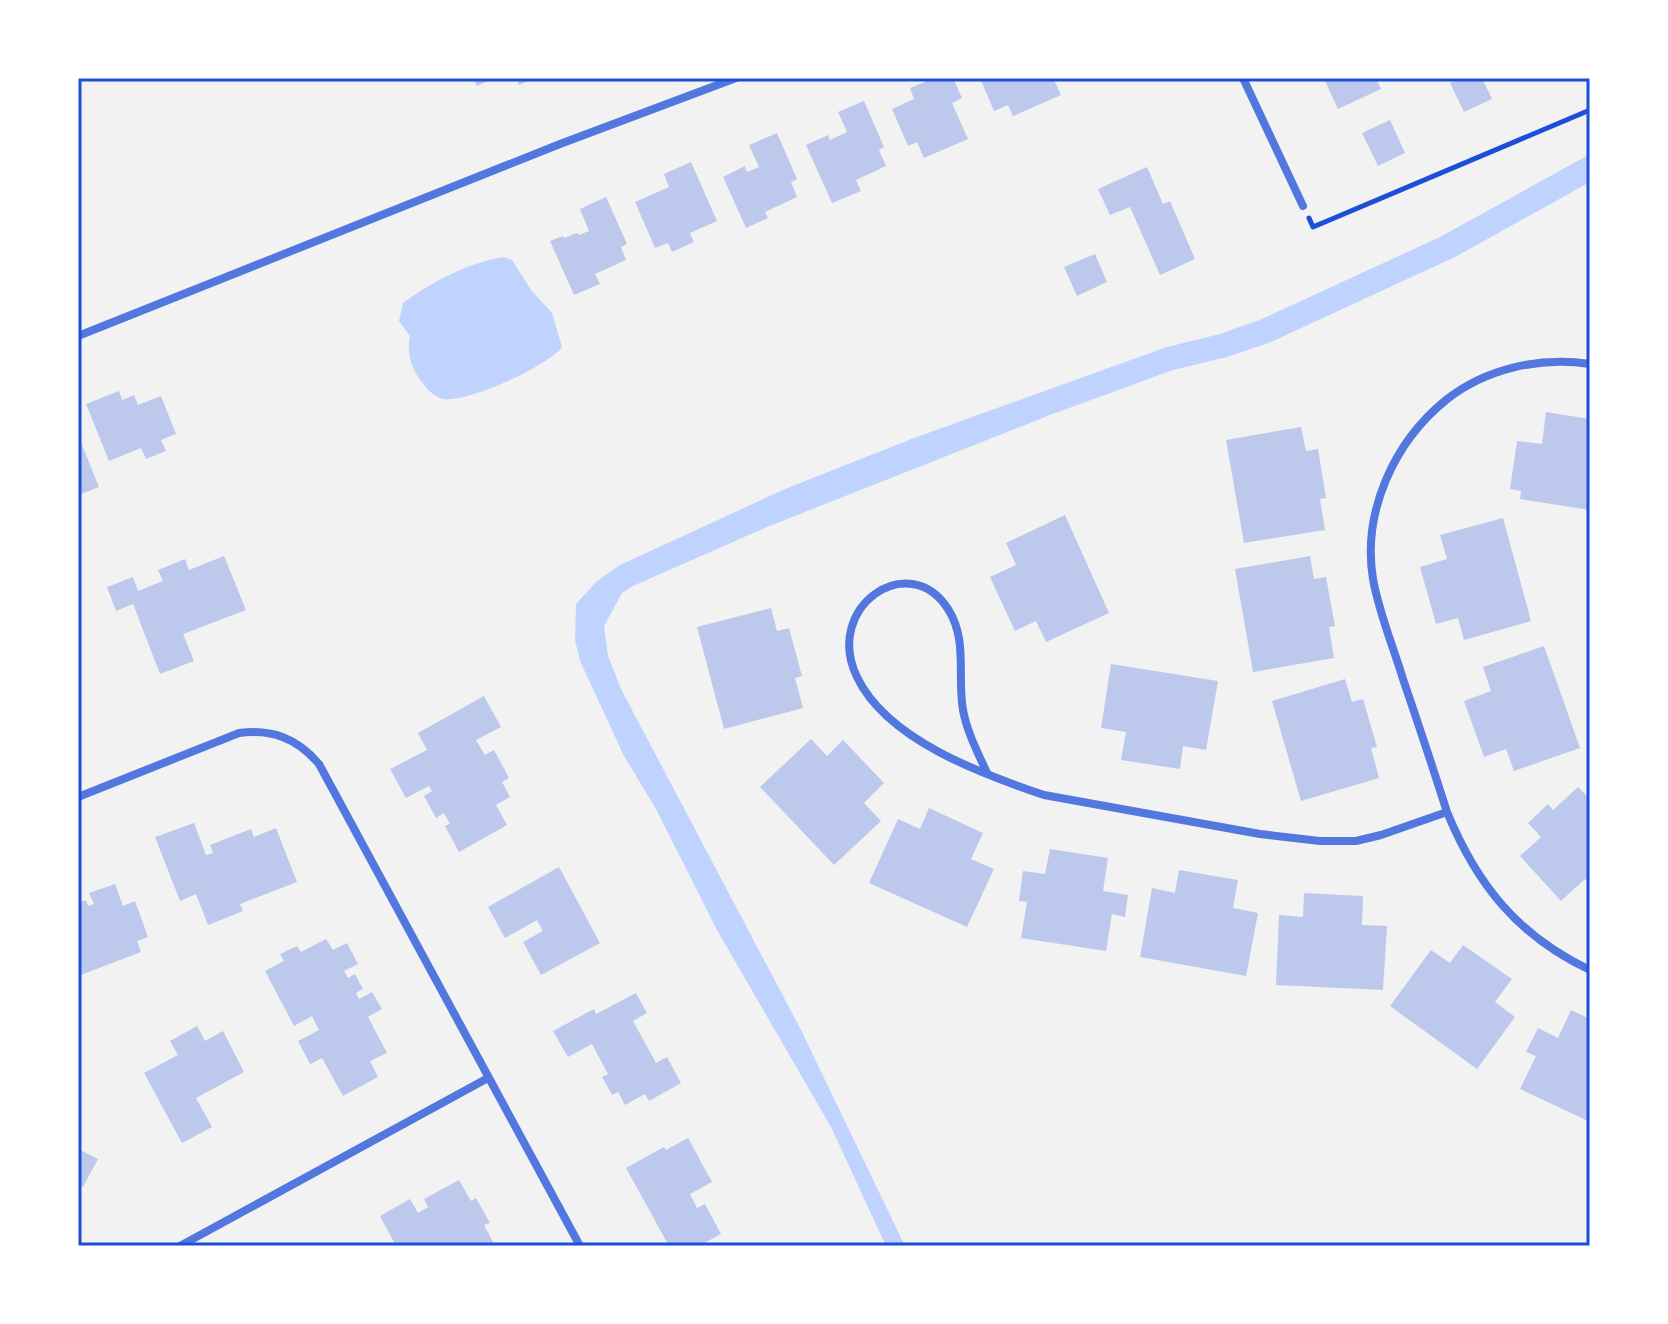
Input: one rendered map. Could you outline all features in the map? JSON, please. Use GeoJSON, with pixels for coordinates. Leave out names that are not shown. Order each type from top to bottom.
{"type":"FeatureCollection","features":[{"type":"Feature","properties":{"kind":"street"},"geometry":{"type":"LineString","coordinates":[[78,336],[560,144],[736,78]]}},
{"type":"Feature","properties":{"kind":"street"},"geometry":{"type":"LineString","coordinates":[[1243,78],[1303,206]]}},
{"type":"Feature","properties":{"kind":"street"},"geometry":{"type":"LineString","coordinates":[[1590,364],[1545,362],[1515,367],[1482,378],[1457,391],[1433,410],[1410,438],[1387,475],[1376,508],[1373,578],[1384,622],[1447,812],[1472,865],[1492,895],[1514,919],[1540,940],[1590,970]]}},
{"type":"Feature","properties":{"kind":"street"},"geometry":{"type":"LineString","coordinates":[[987,773],[963,712],[961,643],[947,606],[921,586],[899,585],[878,591],[862,604],[850,630],[850,658],[858,679],[880,707],[921,742],[948,758],[1044,795],[1260,834],[1320,841],[1356,841],[1447,812]]}},
{"type":"Feature","properties":{"kind":"street"},"geometry":{"type":"LineString","coordinates":[[78,797],[239,733],[256,731],[277,734],[306,749],[319,764],[580,1246]]}},
{"type":"Feature","properties":{"kind":"street"},"geometry":{"type":"LineString","coordinates":[[180,1246],[488,1078]]}},
{"type":"Feature","properties":{"kind":"path"},"geometry":{"type":"LineString","coordinates":[[1303,206],[1313,227],[1590,110]]}},
{"type":"Feature","properties":{"kind":"water"},"geometry":{"type":"Polygon","coordinates":[[[1590,154],[1590,182],[1455,257],[1271,342],[1173,370],[1050,415],[767,527],[622,593],[604,626],[608,656],[621,689],[801,1030],[905,1246],[886,1246],[831,1127],[717,930],[656,809],[624,756],[580,661],[575,640],[576,604],[597,581],[620,565],[785,489],[914,438],[1167,347],[1220,334],[1262,319],[1440,237],[1590,154]]]}},
{"type":"Feature","properties":{"kind":"water"},"geometry":{"type":"Polygon","coordinates":[[[504,257],[512,260],[531,290],[552,313],[562,347],[541,364],[485,391],[451,399],[440,398],[428,389],[413,367],[409,352],[410,336],[399,321],[403,303],[450,274],[504,257]]]}},
{"type":"Feature","properties":{"kind":"building"},"geometry":{"type":"Polygon","coordinates":[[[473,78],[495,78],[477,86],[473,78]]]}},
{"type":"Feature","properties":{"kind":"building"},"geometry":{"type":"Polygon","coordinates":[[[516,78],[535,78],[519,85],[516,78]]]}},
{"type":"Feature","properties":{"kind":"building"},"geometry":{"type":"Polygon","coordinates":[[[923,78],[953,78],[962,98],[952,103],[968,139],[924,158],[917,142],[908,146],[892,109],[914,99],[910,88],[925,82],[923,78]]]}},
{"type":"Feature","properties":{"kind":"building"},"geometry":{"type":"Polygon","coordinates":[[[980,78],[1053,78],[1061,95],[1013,116],[1008,105],[994,111],[980,78]]]}},
{"type":"Feature","properties":{"kind":"building"},"geometry":{"type":"Polygon","coordinates":[[[1333,78],[1376,78],[1381,89],[1338,109],[1325,81],[1333,78]]]}},
{"type":"Feature","properties":{"kind":"building"},"geometry":{"type":"Polygon","coordinates":[[[1461,78],[1482,78],[1492,99],[1464,112],[1450,83],[1461,78]]]}},
{"type":"Feature","properties":{"kind":"building"},"geometry":{"type":"Polygon","coordinates":[[[864,101],[884,147],[879,150],[886,166],[856,180],[861,191],[832,203],[806,145],[828,135],[830,140],[847,132],[838,112],[864,101]]]}},
{"type":"Feature","properties":{"kind":"building"},"geometry":{"type":"Polygon","coordinates":[[[1390,120],[1405,153],[1378,166],[1362,133],[1390,120]]]}},
{"type":"Feature","properties":{"kind":"building"},"geometry":{"type":"Polygon","coordinates":[[[777,133],[797,179],[791,182],[797,197],[765,212],[768,218],[746,228],[723,177],[745,166],[747,172],[759,167],[749,145],[777,133]]]}},
{"type":"Feature","properties":{"kind":"building"},"geometry":{"type":"Polygon","coordinates":[[[691,162],[717,221],[690,233],[694,242],[672,252],[668,243],[655,248],[635,202],[669,187],[664,174],[691,162]]]}},
{"type":"Feature","properties":{"kind":"building"},"geometry":{"type":"Polygon","coordinates":[[[1147,167],[1163,204],[1170,201],[1195,259],[1160,275],[1130,207],[1110,215],[1098,189],[1147,167]]]}},
{"type":"Feature","properties":{"kind":"building"},"geometry":{"type":"Polygon","coordinates":[[[606,197],[627,244],[621,247],[626,260],[595,274],[600,284],[574,295],[550,241],[589,231],[580,209],[606,197]]]}},
{"type":"Feature","properties":{"kind":"building"},"geometry":{"type":"Polygon","coordinates":[[[1095,254],[1107,282],[1077,296],[1064,267],[1095,254]]]}},
{"type":"Feature","properties":{"kind":"building"},"geometry":{"type":"Polygon","coordinates":[[[119,391],[122,400],[134,395],[138,405],[161,396],[176,434],[161,440],[166,451],[146,459],[141,448],[109,461],[86,404],[119,391]]]}},
{"type":"Feature","properties":{"kind":"building"},"geometry":{"type":"Polygon","coordinates":[[[1546,412],[1590,419],[1590,510],[1520,499],[1521,491],[1510,489],[1517,441],[1542,444],[1546,412]]]}},
{"type":"Feature","properties":{"kind":"building"},"geometry":{"type":"Polygon","coordinates":[[[1301,427],[1306,451],[1318,449],[1326,498],[1320,499],[1325,530],[1244,543],[1226,440],[1301,427]]]}},
{"type":"Feature","properties":{"kind":"building"},"geometry":{"type":"Polygon","coordinates":[[[78,435],[99,487],[78,495],[78,435]]]}},
{"type":"Feature","properties":{"kind":"building"},"geometry":{"type":"Polygon","coordinates":[[[1065,515],[1109,613],[1046,642],[1036,621],[1015,631],[990,577],[1016,565],[1006,543],[1065,515]]]}},
{"type":"Feature","properties":{"kind":"building"},"geometry":{"type":"Polygon","coordinates":[[[1503,518],[1531,621],[1464,640],[1458,618],[1436,624],[1420,567],[1447,559],[1440,535],[1503,518]]]}},
{"type":"Feature","properties":{"kind":"building"},"geometry":{"type":"Polygon","coordinates":[[[224,556],[246,610],[183,634],[194,661],[160,674],[133,604],[116,611],[107,587],[133,577],[138,591],[163,581],[158,570],[185,559],[189,570],[224,556]]]}},
{"type":"Feature","properties":{"kind":"building"},"geometry":{"type":"Polygon","coordinates":[[[1310,556],[1314,579],[1326,577],[1335,626],[1329,627],[1334,658],[1253,672],[1235,569],[1310,556]]]}},
{"type":"Feature","properties":{"kind":"building"},"geometry":{"type":"Polygon","coordinates":[[[771,608],[777,631],[789,628],[802,676],[795,678],[803,708],[724,729],[697,627],[771,608]]]}},
{"type":"Feature","properties":{"kind":"building"},"geometry":{"type":"Polygon","coordinates":[[[1544,646],[1580,748],[1514,771],[1506,749],[1484,757],[1464,701],[1491,691],[1483,667],[1544,646]]]}},
{"type":"Feature","properties":{"kind":"building"},"geometry":{"type":"Polygon","coordinates":[[[1111,664],[1218,681],[1206,750],[1183,746],[1180,769],[1121,760],[1126,732],[1101,728],[1111,664]]]}},
{"type":"Feature","properties":{"kind":"building"},"geometry":{"type":"Polygon","coordinates":[[[1345,679],[1352,702],[1363,699],[1377,747],[1371,748],[1379,778],[1301,801],[1272,701],[1345,679]]]}},
{"type":"Feature","properties":{"kind":"building"},"geometry":{"type":"Polygon","coordinates":[[[484,696],[501,727],[476,740],[485,755],[494,750],[509,778],[502,782],[510,797],[496,805],[507,825],[459,852],[445,826],[450,824],[444,813],[436,818],[424,796],[432,791],[429,786],[406,798],[390,769],[427,750],[418,733],[484,696]]]}},
{"type":"Feature","properties":{"kind":"building"},"geometry":{"type":"Polygon","coordinates":[[[811,739],[827,756],[843,740],[884,783],[864,803],[881,821],[834,865],[760,787],[811,739]]]}},
{"type":"Feature","properties":{"kind":"building"},"geometry":{"type":"Polygon","coordinates":[[[1578,787],[1590,799],[1590,885],[1585,879],[1561,901],[1520,856],[1541,837],[1528,823],[1548,804],[1553,810],[1578,787]]]}},
{"type":"Feature","properties":{"kind":"building"},"geometry":{"type":"Polygon","coordinates":[[[929,808],[983,833],[971,859],[994,869],[967,927],[869,883],[898,819],[920,829],[929,808]]]}},
{"type":"Feature","properties":{"kind":"building"},"geometry":{"type":"Polygon","coordinates":[[[194,823],[206,855],[213,853],[210,845],[251,829],[254,837],[276,828],[297,882],[240,904],[243,911],[208,925],[196,894],[180,901],[155,837],[194,823]]]}},
{"type":"Feature","properties":{"kind":"building"},"geometry":{"type":"Polygon","coordinates":[[[1050,849],[1108,858],[1103,891],[1128,895],[1125,917],[1112,914],[1106,951],[1021,938],[1027,902],[1019,901],[1023,871],[1045,874],[1050,849]]]}},
{"type":"Feature","properties":{"kind":"building"},"geometry":{"type":"Polygon","coordinates":[[[559,867],[600,943],[541,975],[523,942],[543,931],[537,920],[505,938],[488,907],[559,867]]]}},
{"type":"Feature","properties":{"kind":"building"},"geometry":{"type":"Polygon","coordinates":[[[1179,870],[1238,880],[1233,908],[1258,913],[1246,976],[1140,957],[1152,888],[1175,893],[1179,870]]]}},
{"type":"Feature","properties":{"kind":"building"},"geometry":{"type":"Polygon","coordinates":[[[115,884],[123,906],[135,901],[148,937],[137,941],[141,952],[78,976],[78,903],[86,900],[88,906],[94,904],[89,893],[115,884]]]}},
{"type":"Feature","properties":{"kind":"building"},"geometry":{"type":"Polygon","coordinates":[[[1304,893],[1363,896],[1362,925],[1387,926],[1383,990],[1276,985],[1279,915],[1303,917],[1304,893]]]}},
{"type":"Feature","properties":{"kind":"building"},"geometry":{"type":"Polygon","coordinates":[[[326,939],[333,950],[347,943],[358,964],[344,971],[348,978],[355,974],[363,989],[356,993],[359,999],[372,992],[382,1009],[368,1017],[387,1053],[370,1061],[378,1077],[343,1096],[322,1058],[310,1064],[298,1041],[319,1030],[312,1016],[294,1026],[265,971],[284,961],[280,954],[297,946],[301,952],[326,939]]]}},
{"type":"Feature","properties":{"kind":"building"},"geometry":{"type":"Polygon","coordinates":[[[1463,945],[1512,979],[1495,1002],[1515,1017],[1477,1069],[1390,1006],[1431,950],[1450,963],[1463,945]]]}},
{"type":"Feature","properties":{"kind":"building"},"geometry":{"type":"Polygon","coordinates":[[[636,993],[647,1013],[633,1021],[656,1063],[667,1057],[681,1083],[649,1101],[645,1094],[625,1105],[618,1092],[612,1095],[602,1077],[608,1074],[592,1044],[568,1057],[553,1031],[594,1009],[596,1014],[636,993]]]}},
{"type":"Feature","properties":{"kind":"building"},"geometry":{"type":"Polygon","coordinates":[[[1571,1010],[1590,1019],[1590,1122],[1520,1089],[1536,1056],[1526,1052],[1538,1028],[1558,1038],[1571,1010]]]}},
{"type":"Feature","properties":{"kind":"building"},"geometry":{"type":"Polygon","coordinates":[[[197,1026],[205,1041],[223,1031],[244,1072],[196,1098],[212,1127],[182,1143],[144,1073],[178,1055],[170,1041],[197,1026]]]}},
{"type":"Feature","properties":{"kind":"building"},"geometry":{"type":"Polygon","coordinates":[[[688,1138],[712,1182],[690,1194],[697,1208],[705,1204],[721,1234],[699,1246],[669,1246],[626,1168],[688,1138]]]}},
{"type":"Feature","properties":{"kind":"building"},"geometry":{"type":"Polygon","coordinates":[[[78,1149],[98,1159],[83,1187],[78,1184],[78,1149]]]}},
{"type":"Feature","properties":{"kind":"building"},"geometry":{"type":"Polygon","coordinates":[[[459,1180],[471,1201],[476,1198],[490,1223],[484,1225],[494,1244],[396,1246],[380,1216],[410,1199],[418,1213],[428,1207],[424,1199],[459,1180]]]}}]}
